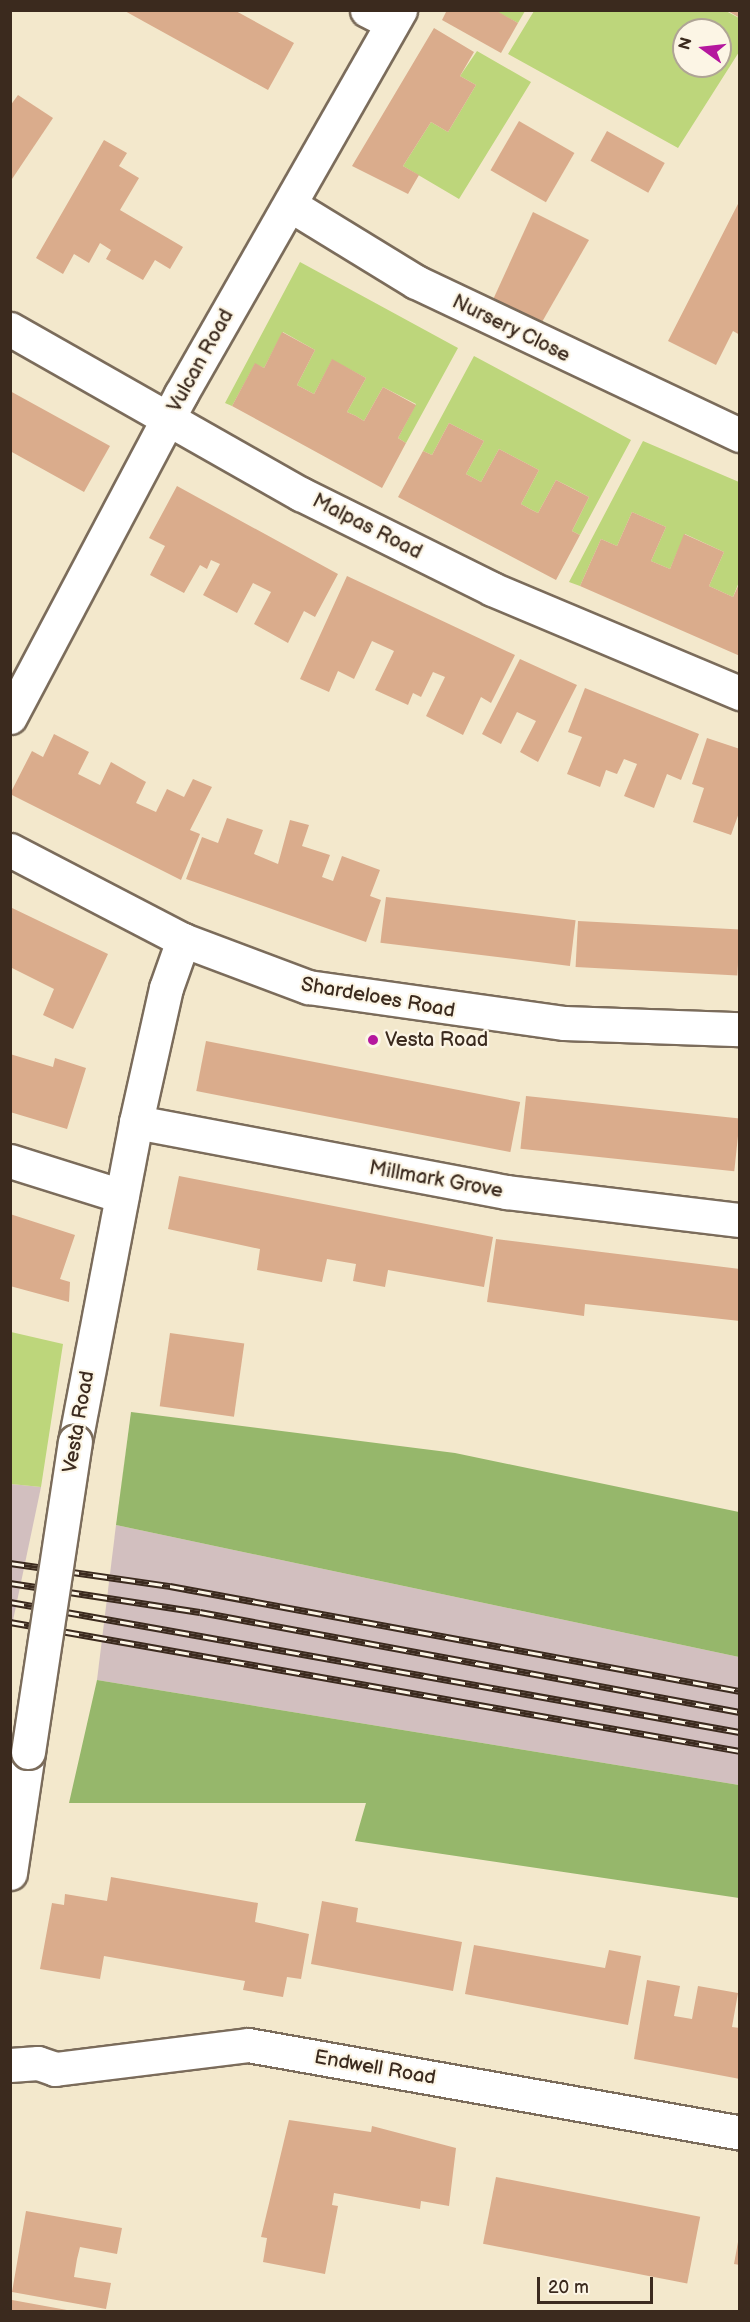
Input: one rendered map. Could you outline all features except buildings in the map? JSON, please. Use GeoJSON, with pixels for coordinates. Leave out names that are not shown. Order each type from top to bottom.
{"type":"FeatureCollection","features":[{"type":"Feature","properties":{"kind":"street","name":"Vulcan Road"},"geometry":{"type":"LineString","coordinates":[[10,717],[168,420],[291,206],[386,15]]}},
{"type":"Feature","properties":{"kind":"street","name":"Nursery Close"},"geometry":{"type":"LineString","coordinates":[[291,206],[416,282],[740,435]]}},
{"type":"Feature","properties":{"kind":"street","name":"Malpas Road"},"geometry":{"type":"LineString","coordinates":[[10,329],[168,420],[492,589],[740,693]]}},
{"type":"Feature","properties":{"kind":"street","name":"Shardeloes Road"},"geometry":{"type":"LineString","coordinates":[[10,850],[183,940],[260,973],[360,999],[564,1023],[740,1029]]}},
{"type":"Feature","properties":{"kind":"street","name":"Vesta Road"},"geometry":{"type":"LineString","coordinates":[[10,1873],[75,1442],[136,1122],[166,988],[183,940]]}},
{"type":"Feature","properties":{"kind":"street","name":"Millmark Grove"},"geometry":{"type":"LineString","coordinates":[[136,1122],[507,1192],[740,1220]]}},
{"type":"Feature","properties":{"kind":"street"},"geometry":{"type":"LineString","coordinates":[[10,1161],[122,1196]]}},
{"type":"Feature","properties":{"kind":"street","name":"Endwell Road"},"geometry":{"type":"LineString","coordinates":[[10,2065],[38,2062],[55,2069],[248,2045],[740,2133]]}},
{"type":"Feature","properties":{"kind":"shaded area"},"geometry":{"type":"Polygon","coordinates":[[[10,1484],[41,1487],[11,1630],[10,1484]]]}},
{"type":"Feature","properties":{"kind":"shaded area"},"geometry":{"type":"Polygon","coordinates":[[[116,1525],[739,1657],[739,1785],[97,1680],[116,1525]]]}},
{"type":"Feature","properties":{"kind":"green space"},"geometry":{"type":"Polygon","coordinates":[[[495,11],[525,11],[518,23],[495,11]]]}},
{"type":"Feature","properties":{"kind":"green space"},"geometry":{"type":"Polygon","coordinates":[[[534,11],[726,11],[739,18],[739,52],[732,63],[732,18],[672,18],[672,78],[722,78],[678,148],[508,54],[534,11]]]}},
{"type":"Feature","properties":{"kind":"green space"},"geometry":{"type":"Polygon","coordinates":[[[477,51],[531,82],[459,199],[403,166],[431,122],[448,132],[476,85],[460,76],[477,51]]]}},
{"type":"Feature","properties":{"kind":"green space"},"geometry":{"type":"Polygon","coordinates":[[[300,262],[458,348],[406,443],[398,438],[416,404],[383,387],[364,421],[347,412],[366,378],[332,360],[314,394],[297,385],[315,350],[283,332],[264,368],[255,364],[232,406],[225,403],[300,262]]]}},
{"type":"Feature","properties":{"kind":"green space"},"geometry":{"type":"Polygon","coordinates":[[[474,356],[631,440],[580,535],[572,531],[589,497],[572,488],[556,480],[538,513],[521,504],[539,470],[499,449],[481,482],[466,474],[484,441],[449,423],[432,455],[423,451],[474,356]]]}},
{"type":"Feature","properties":{"kind":"green space"},"geometry":{"type":"Polygon","coordinates":[[[643,441],[739,482],[739,582],[733,597],[709,586],[724,552],[685,534],[670,569],[651,561],[666,527],[632,512],[617,546],[601,539],[580,586],[569,582],[643,441]]]}},
{"type":"Feature","properties":{"kind":"green space"},"geometry":{"type":"Polygon","coordinates":[[[11,1332],[63,1344],[41,1487],[11,1484],[11,1332]]]}},
{"type":"Feature","properties":{"kind":"green space"},"geometry":{"type":"Polygon","coordinates":[[[131,1412],[455,1453],[739,1512],[739,1657],[116,1525],[131,1412]]]}},
{"type":"Feature","properties":{"kind":"green space"},"geometry":{"type":"Polygon","coordinates":[[[97,1680],[739,1785],[739,1898],[355,1841],[366,1803],[69,1803],[97,1680]]]}},
{"type":"Feature","properties":{"kind":"railway"},"geometry":{"type":"LineString","coordinates":[[10,1563],[170,1586],[740,1691]]}},
{"type":"Feature","properties":{"kind":"railway"},"geometry":{"type":"LineString","coordinates":[[10,1583],[200,1612],[740,1712]]}},
{"type":"Feature","properties":{"kind":"railway"},"geometry":{"type":"LineString","coordinates":[[10,1602],[740,1732]]}},
{"type":"Feature","properties":{"kind":"railway"},"geometry":{"type":"LineString","coordinates":[[10,1622],[740,1751]]}},
{"type":"Feature","properties":{"kind":"place","name":"Vesta Road"},"geometry":{"type":"Point","coordinates":[373,1040]}}]}
